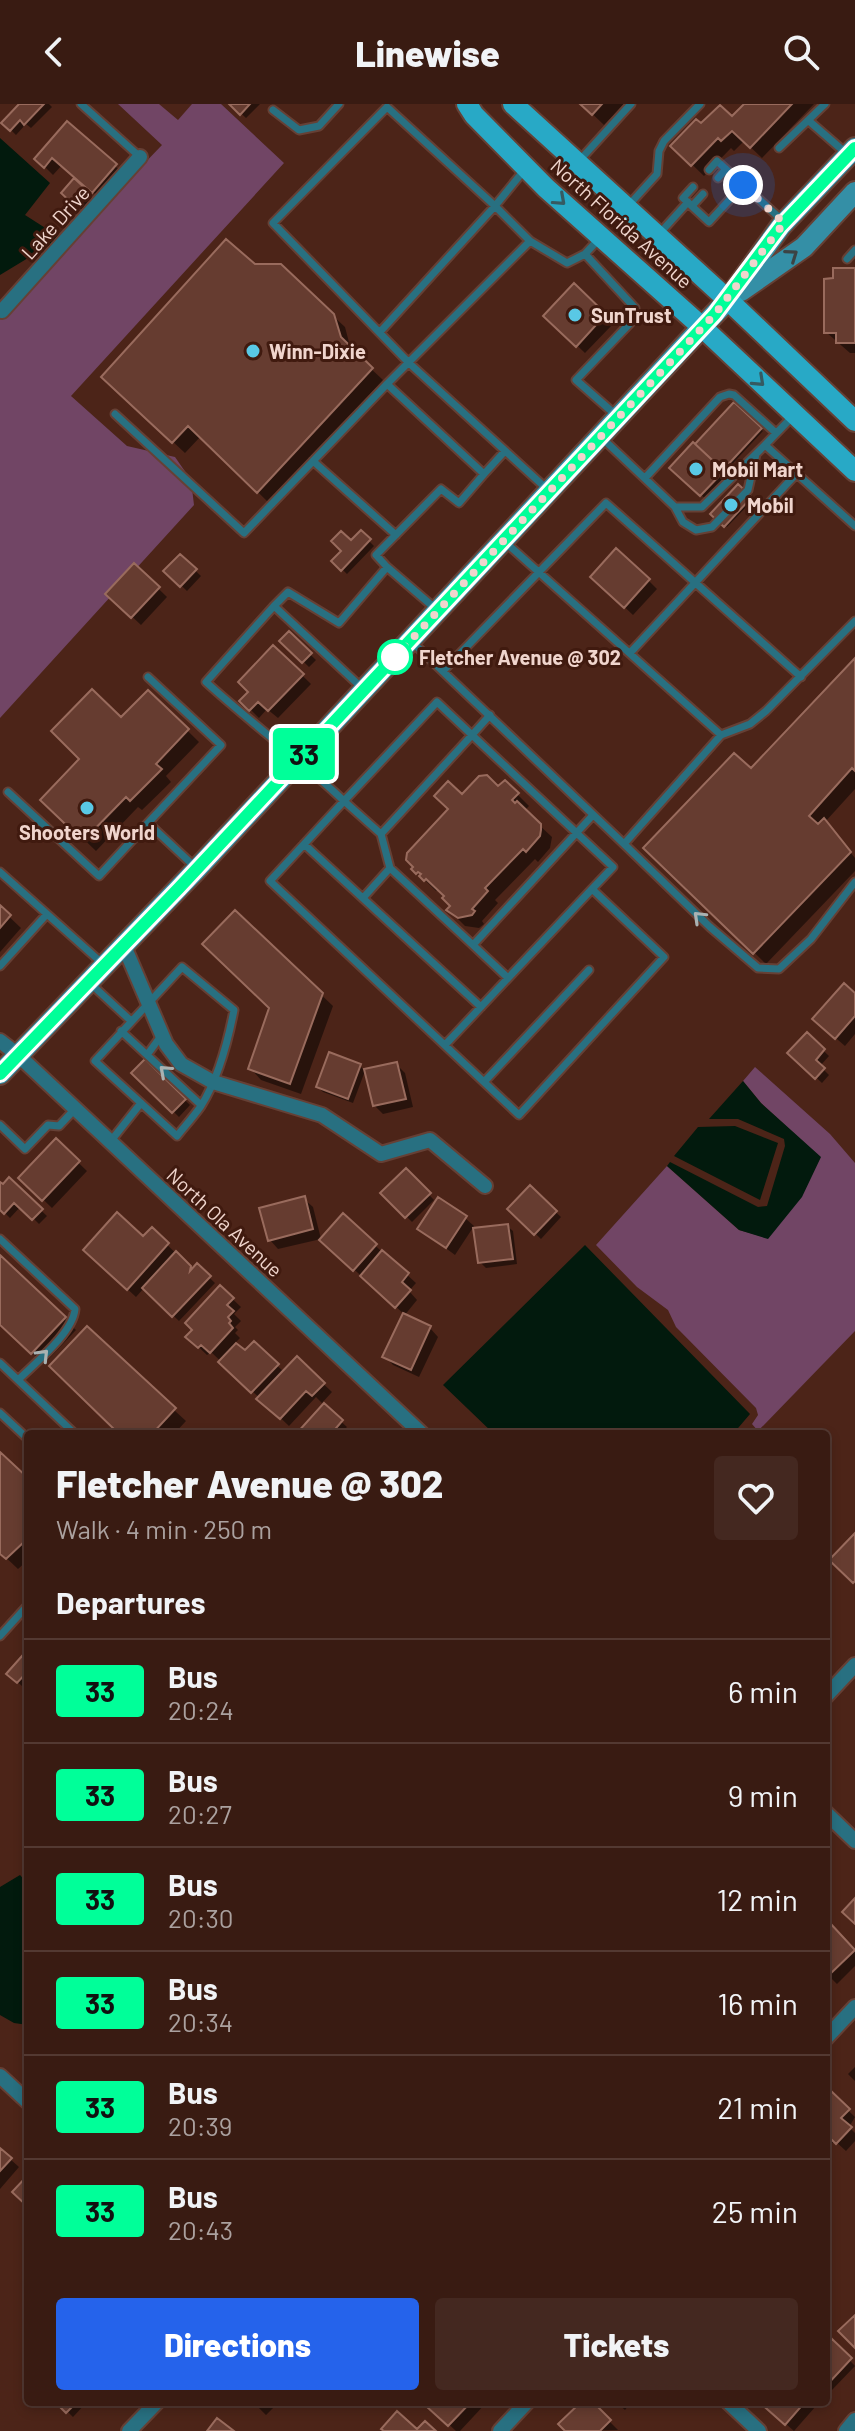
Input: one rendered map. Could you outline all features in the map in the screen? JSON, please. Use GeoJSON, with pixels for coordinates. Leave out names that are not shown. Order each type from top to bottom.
{"type":"FeatureCollection","features":[{"type":"Feature","properties":{"kind":"main road","name":"North Florida Avenue"},"geometry":{"type":"LineString","coordinates":[[467,104],[526,168],[855,471]]}},
{"type":"Feature","properties":{"kind":"main road","name":"North Florida Avenue"},"geometry":{"type":"LineString","coordinates":[[513,104],[728,300],[855,421]]}},
{"type":"Feature","properties":{"kind":"main road"},"geometry":{"type":"LineString","coordinates":[[0,1074],[197,869],[728,300],[784,223],[852,152]]}},
{"type":"Feature","properties":{"kind":"main road"},"geometry":{"type":"LineString","coordinates":[[728,300],[804,247],[855,192]]}},
{"type":"Feature","properties":{"kind":"street","name":"Lake Drive"},"geometry":{"type":"LineString","coordinates":[[1,311],[140,157]]}},
{"type":"Feature","properties":{"kind":"street"},"geometry":{"type":"LineString","coordinates":[[124,946],[162,1035],[181,1064],[213,1082],[322,1115],[381,1154],[430,1140],[485,1186]]}},
{"type":"Feature","properties":{"kind":"street","name":"North Ola Avenue"},"geometry":{"type":"LineString","coordinates":[[0,1041],[418,1430]]}},
{"type":"Feature","properties":{"kind":"street"},"geometry":{"type":"LineString","coordinates":[[830,1692],[855,1665]]}},
{"type":"Feature","properties":{"kind":"street"},"geometry":{"type":"LineString","coordinates":[[830,1817],[855,1841]]}},
{"type":"Feature","properties":{"kind":"street"},"geometry":{"type":"LineString","coordinates":[[830,2034],[855,2007]]}},
{"type":"Feature","properties":{"kind":"street"},"geometry":{"type":"LineString","coordinates":[[0,2076],[24,2098]]}},
{"type":"Feature","properties":{"kind":"street"},"geometry":{"type":"LineString","coordinates":[[129,2431],[153,2406]]}},
{"type":"Feature","properties":{"kind":"street"},"geometry":{"type":"LineString","coordinates":[[500,2431],[523,2406]]}},
{"type":"Feature","properties":{"kind":"street"},"geometry":{"type":"LineString","coordinates":[[732,2406],[759,2431]]}},
{"type":"Feature","properties":{"kind":"street"},"geometry":{"type":"LineString","coordinates":[[846,2431],[855,2420]]}},
{"type":"Feature","properties":{"kind":"lane"},"geometry":{"type":"LineString","coordinates":[[81,104],[140,157]]}},
{"type":"Feature","properties":{"kind":"lane"},"geometry":{"type":"LineString","coordinates":[[273,110],[299,130],[319,126],[339,104]]}},
{"type":"Feature","properties":{"kind":"lane"},"geometry":{"type":"LineString","coordinates":[[577,162],[631,104]]}},
{"type":"Feature","properties":{"kind":"lane"},"geometry":{"type":"LineString","coordinates":[[627,208],[657,174],[659,151],[664,141],[700,104]]}},
{"type":"Feature","properties":{"kind":"lane"},"geometry":{"type":"LineString","coordinates":[[779,148],[825,104]]}},
{"type":"Feature","properties":{"kind":"lane"},"geometry":{"type":"LineString","coordinates":[[550,492],[409,363],[273,223],[389,106],[530,241],[567,263],[585,254],[601,237]]}},
{"type":"Feature","properties":{"kind":"lane"},"geometry":{"type":"LineString","coordinates":[[809,121],[852,152]]}},
{"type":"Feature","properties":{"kind":"lane"},"geometry":{"type":"LineString","coordinates":[[709,170],[717,161],[784,223]]}},
{"type":"Feature","properties":{"kind":"lane"},"geometry":{"type":"LineString","coordinates":[[380,332],[526,168]]}},
{"type":"Feature","properties":{"kind":"lane"},"geometry":{"type":"LineString","coordinates":[[718,178],[726,169]]}},
{"type":"Feature","properties":{"kind":"lane"},"geometry":{"type":"LineString","coordinates":[[693,187],[683,198],[709,222],[743,185]]}},
{"type":"Feature","properties":{"kind":"lane"},"geometry":{"type":"LineString","coordinates":[[657,235],[703,194]]}},
{"type":"Feature","properties":{"kind":"lane"},"geometry":{"type":"LineString","coordinates":[[115,414],[244,533],[530,241]]}},
{"type":"Feature","properties":{"kind":"lane"},"geometry":{"type":"LineString","coordinates":[[847,259],[855,250]]}},
{"type":"Feature","properties":{"kind":"lane"},"geometry":{"type":"LineString","coordinates":[[585,254],[635,308],[635,318],[576,380],[619,417]]}},
{"type":"Feature","properties":{"kind":"lane"},"geometry":{"type":"LineString","coordinates":[[387,384],[484,474]]}},
{"type":"Feature","properties":{"kind":"lane"},"geometry":{"type":"LineString","coordinates":[[645,478],[720,397],[734,395],[776,433]]}},
{"type":"Feature","properties":{"kind":"lane"},"geometry":{"type":"LineString","coordinates":[[675,507],[702,507],[794,414]]}},
{"type":"Feature","properties":{"kind":"lane"},"geometry":{"type":"LineString","coordinates":[[600,437],[675,507],[683,522],[696,530],[712,527],[748,490],[756,454]]}},
{"type":"Feature","properties":{"kind":"lane"},"geometry":{"type":"LineString","coordinates":[[765,445],[855,526]]}},
{"type":"Feature","properties":{"kind":"lane"},"geometry":{"type":"LineString","coordinates":[[438,611],[376,555],[441,489],[459,503],[505,451]]}},
{"type":"Feature","properties":{"kind":"lane"},"geometry":{"type":"LineString","coordinates":[[313,461],[396,535]]}},
{"type":"Feature","properties":{"kind":"lane"},"geometry":{"type":"LineString","coordinates":[[630,653],[797,473]]}},
{"type":"Feature","properties":{"kind":"lane"},"geometry":{"type":"LineString","coordinates":[[443,671],[606,503],[801,677]]}},
{"type":"Feature","properties":{"kind":"lane"},"geometry":{"type":"LineString","coordinates":[[504,541],[721,735]]}},
{"type":"Feature","properties":{"kind":"lane"},"geometry":{"type":"LineString","coordinates":[[387,567],[339,623],[288,592],[206,682],[239,713],[299,759],[381,834],[390,868],[508,978]]}},
{"type":"Feature","properties":{"kind":"lane"},"geometry":{"type":"LineString","coordinates":[[274,606],[364,690]]}},
{"type":"Feature","properties":{"kind":"lane"},"geometry":{"type":"LineString","coordinates":[[624,844],[721,735],[750,724],[855,621]]}},
{"type":"Feature","properties":{"kind":"lane"},"geometry":{"type":"LineString","coordinates":[[411,640],[710,927],[758,968],[779,969],[811,939],[855,882]]}},
{"type":"Feature","properties":{"kind":"lane"},"geometry":{"type":"LineString","coordinates":[[8,792],[99,876],[221,745],[148,677]]}},
{"type":"Feature","properties":{"kind":"lane"},"geometry":{"type":"LineString","coordinates":[[445,1045],[592,889],[613,867],[437,702],[270,881],[519,1115],[664,957],[592,889]]}},
{"type":"Feature","properties":{"kind":"lane"},"geometry":{"type":"LineString","coordinates":[[381,834],[490,715]]}},
{"type":"Feature","properties":{"kind":"lane"},"geometry":{"type":"LineString","coordinates":[[473,945],[593,815]]}},
{"type":"Feature","properties":{"kind":"lane"},"geometry":{"type":"LineString","coordinates":[[148,823],[197,869]]}},
{"type":"Feature","properties":{"kind":"lane"},"geometry":{"type":"LineString","coordinates":[[304,844],[481,1007]]}},
{"type":"Feature","properties":{"kind":"lane"},"geometry":{"type":"LineString","coordinates":[[363,898],[390,868]]}},
{"type":"Feature","properties":{"kind":"lane"},"geometry":{"type":"LineString","coordinates":[[0,872],[105,966]]}},
{"type":"Feature","properties":{"kind":"lane"},"geometry":{"type":"LineString","coordinates":[[0,966],[47,914]]}},
{"type":"Feature","properties":{"kind":"lane"},"geometry":{"type":"LineString","coordinates":[[182,967],[234,1010],[213,1082],[201,1105],[177,1136],[95,1061],[130,1020],[182,967]]}},
{"type":"Feature","properties":{"kind":"lane"},"geometry":{"type":"LineString","coordinates":[[484,1082],[589,970]]}},
{"type":"Feature","properties":{"kind":"lane"},"geometry":{"type":"LineString","coordinates":[[89,982],[130,1020]]}},
{"type":"Feature","properties":{"kind":"lane"},"geometry":{"type":"LineString","coordinates":[[121,1031],[201,1105]]}},
{"type":"Feature","properties":{"kind":"lane"},"geometry":{"type":"LineString","coordinates":[[147,1055],[162,1035]]}},
{"type":"Feature","properties":{"kind":"lane"},"geometry":{"type":"LineString","coordinates":[[110,1142],[141,1103]]}},
{"type":"Feature","properties":{"kind":"lane"},"geometry":{"type":"LineString","coordinates":[[0,1125],[25,1149],[48,1125],[59,1126],[74,1110]]}},
{"type":"Feature","properties":{"kind":"lane"},"geometry":{"type":"LineString","coordinates":[[0,1239],[75,1309],[68,1329],[18,1380]]}},
{"type":"Feature","properties":{"kind":"lane"},"geometry":{"type":"LineString","coordinates":[[0,1363],[71,1430]]}},
{"type":"Feature","properties":{"kind":"lane"},"geometry":{"type":"LineString","coordinates":[[0,1413],[24,1435]]}},
{"type":"Feature","properties":{"kind":"lane"},"geometry":{"type":"LineString","coordinates":[[0,1636],[24,1609]]}},
{"type":"Feature","properties":{"kind":"shaded area"},"geometry":{"type":"Polygon","coordinates":[[[118,104],[159,104],[178,120],[192,104],[221,104],[284,163],[71,396],[127,446],[175,457],[191,480],[194,505],[0,718],[0,314],[162,145],[118,104]]]}},
{"type":"Feature","properties":{"kind":"shaded area"},"geometry":{"type":"Polygon","coordinates":[[[0,138],[50,183],[25,215],[61,238],[0,275],[0,138]]]}},
{"type":"Feature","properties":{"kind":"shaded area"},"geometry":{"type":"Polygon","coordinates":[[[755,1067],[830,1134],[855,1163],[855,1331],[759,1430],[752,1424],[758,1415],[756,1408],[676,1327],[668,1310],[637,1287],[596,1245],[667,1166],[739,1230],[768,1238],[820,1157],[761,1103],[743,1081],[755,1067]]]}},
{"type":"Feature","properties":{"kind":"shaded area"},"geometry":{"type":"Polygon","coordinates":[[[743,1081],[761,1103],[821,1157],[802,1197],[768,1239],[739,1230],[667,1166],[670,1162],[758,1207],[767,1206],[785,1146],[784,1139],[738,1119],[709,1119],[743,1081]]]}},
{"type":"Feature","properties":{"kind":"shaded area"},"geometry":{"type":"Polygon","coordinates":[[[735,1126],[778,1143],[760,1200],[674,1156],[698,1127],[735,1126]]]}},
{"type":"Feature","properties":{"kind":"shaded area"},"geometry":{"type":"Polygon","coordinates":[[[585,1245],[750,1414],[736,1430],[490,1430],[443,1385],[585,1245]]]}},
{"type":"Feature","properties":{"kind":"shaded area"},"geometry":{"type":"Polygon","coordinates":[[[20,1875],[24,1880],[24,2024],[0,2015],[0,1887],[20,1875]]]}},
{"type":"Feature","properties":{"kind":"building"},"geometry":{"type":"Polygon","coordinates":[[[19,104],[44,104],[24,125],[20,120],[10,131],[1,123],[19,104]]]}},
{"type":"Feature","properties":{"kind":"building"},"geometry":{"type":"Polygon","coordinates":[[[229,104],[250,104],[240,115],[229,104]]]}},
{"type":"Feature","properties":{"kind":"building"},"geometry":{"type":"Polygon","coordinates":[[[580,104],[602,104],[592,115],[580,104]]]}},
{"type":"Feature","properties":{"kind":"building"},"geometry":{"type":"Polygon","coordinates":[[[744,104],[792,104],[750,148],[732,131],[721,141],[718,138],[691,166],[670,146],[696,119],[701,123],[720,105],[732,116],[744,104]]]}},
{"type":"Feature","properties":{"kind":"building"},"geometry":{"type":"Polygon","coordinates":[[[67,121],[117,164],[92,193],[52,158],[44,168],[34,159],[67,121]]]}},
{"type":"Feature","properties":{"kind":"building"},"geometry":{"type":"Polygon","coordinates":[[[74,178],[89,192],[75,206],[61,193],[74,178]]]}},
{"type":"Feature","properties":{"kind":"building"},"geometry":{"type":"Polygon","coordinates":[[[226,239],[255,264],[281,264],[334,314],[341,337],[373,368],[257,493],[188,426],[172,443],[101,377],[226,239]]]}},
{"type":"Feature","properties":{"kind":"building"},"geometry":{"type":"Polygon","coordinates":[[[833,268],[855,268],[855,343],[836,343],[836,333],[824,333],[824,279],[833,278],[833,268]]]}},
{"type":"Feature","properties":{"kind":"building","name":"SunTrust"},"geometry":{"type":"Polygon","coordinates":[[[574,283],[606,314],[576,347],[543,316],[574,283]]]}},
{"type":"Feature","properties":{"kind":"building","name":"Mobil"},"geometry":{"type":"Polygon","coordinates":[[[734,402],[762,428],[723,470],[695,444],[734,402]]]}},
{"type":"Feature","properties":{"kind":"building","name":"Mobil Mart"},"geometry":{"type":"Polygon","coordinates":[[[693,442],[724,471],[700,496],[669,468],[693,442]]]}},
{"type":"Feature","properties":{"kind":"building","name":"Mobil"},"geometry":{"type":"Polygon","coordinates":[[[738,484],[752,497],[724,527],[710,514],[738,484]]]}},
{"type":"Feature","properties":{"kind":"building"},"geometry":{"type":"Polygon","coordinates":[[[361,530],[371,539],[341,571],[331,561],[341,551],[331,541],[341,531],[351,540],[361,530]]]}},
{"type":"Feature","properties":{"kind":"building"},"geometry":{"type":"Polygon","coordinates":[[[616,548],[650,579],[624,608],[590,577],[616,548]]]}},
{"type":"Feature","properties":{"kind":"building"},"geometry":{"type":"Polygon","coordinates":[[[180,554],[197,569],[180,587],[163,571],[180,554]]]}},
{"type":"Feature","properties":{"kind":"building"},"geometry":{"type":"Polygon","coordinates":[[[134,563],[160,587],[131,618],[105,594],[134,563]]]}},
{"type":"Feature","properties":{"kind":"building"},"geometry":{"type":"Polygon","coordinates":[[[289,631],[312,653],[302,663],[279,641],[289,631]]]}},
{"type":"Feature","properties":{"kind":"building"},"geometry":{"type":"Polygon","coordinates":[[[273,645],[304,674],[268,711],[258,702],[249,711],[239,701],[248,692],[238,682],[273,645]]]}},
{"type":"Feature","properties":{"kind":"building"},"geometry":{"type":"Polygon","coordinates":[[[855,658],[855,771],[852,768],[809,816],[818,824],[824,818],[851,852],[753,954],[643,848],[734,753],[751,768],[855,658]]]}},
{"type":"Feature","properties":{"kind":"building"},"geometry":{"type":"Polygon","coordinates":[[[92,689],[121,717],[148,690],[189,729],[156,764],[162,769],[130,801],[126,797],[83,841],[40,800],[79,759],[51,731],[92,689]]]}},
{"type":"Feature","properties":{"kind":"building"},"geometry":{"type":"Polygon","coordinates":[[[487,775],[498,786],[505,780],[519,793],[512,800],[517,801],[541,824],[540,836],[485,888],[488,891],[472,909],[475,911],[472,915],[458,918],[446,910],[450,906],[442,898],[444,896],[426,879],[424,881],[419,876],[421,874],[411,869],[413,867],[406,860],[407,853],[448,809],[434,796],[448,781],[462,794],[479,776],[487,775]]]}},
{"type":"Feature","properties":{"kind":"building"},"geometry":{"type":"Polygon","coordinates":[[[0,905],[11,915],[0,928],[0,905]]]}},
{"type":"Feature","properties":{"kind":"building"},"geometry":{"type":"Polygon","coordinates":[[[235,910],[323,993],[290,1084],[248,1069],[269,1008],[202,944],[235,910]]]}},
{"type":"Feature","properties":{"kind":"building"},"geometry":{"type":"Polygon","coordinates":[[[844,983],[855,993],[855,1016],[835,1039],[812,1019],[844,983]]]}},
{"type":"Feature","properties":{"kind":"building"},"geometry":{"type":"Polygon","coordinates":[[[807,1032],[825,1049],[816,1060],[825,1068],[815,1079],[787,1053],[807,1032]]]}},
{"type":"Feature","properties":{"kind":"building"},"geometry":{"type":"Polygon","coordinates":[[[329,1052],[361,1064],[348,1099],[316,1087],[329,1052]]]}},
{"type":"Feature","properties":{"kind":"building"},"geometry":{"type":"Polygon","coordinates":[[[145,1059],[186,1099],[172,1113],[131,1073],[145,1059]]]}},
{"type":"Feature","properties":{"kind":"building"},"geometry":{"type":"Polygon","coordinates":[[[397,1062],[406,1099],[373,1106],[364,1069],[397,1062]]]}},
{"type":"Feature","properties":{"kind":"building"},"geometry":{"type":"Polygon","coordinates":[[[56,1138],[80,1161],[42,1201],[18,1178],[56,1138]]]}},
{"type":"Feature","properties":{"kind":"building"},"geometry":{"type":"Polygon","coordinates":[[[406,1168],[431,1193],[405,1218],[380,1193],[406,1168]]]}},
{"type":"Feature","properties":{"kind":"building"},"geometry":{"type":"Polygon","coordinates":[[[9,1177],[43,1209],[32,1220],[14,1203],[4,1214],[0,1210],[0,1182],[3,1184],[9,1177]]]}},
{"type":"Feature","properties":{"kind":"building"},"geometry":{"type":"Polygon","coordinates":[[[530,1185],[557,1211],[534,1235],[507,1209],[530,1185]]]}},
{"type":"Feature","properties":{"kind":"building"},"geometry":{"type":"Polygon","coordinates":[[[305,1196],[313,1229],[268,1241],[259,1208],[305,1196]]]}},
{"type":"Feature","properties":{"kind":"building"},"geometry":{"type":"Polygon","coordinates":[[[438,1197],[467,1216],[446,1248],[417,1229],[438,1197]]]}},
{"type":"Feature","properties":{"kind":"building"},"geometry":{"type":"Polygon","coordinates":[[[117,1212],[143,1236],[152,1227],[169,1243],[127,1290],[83,1250],[117,1212]]]}},
{"type":"Feature","properties":{"kind":"building"},"geometry":{"type":"Polygon","coordinates":[[[343,1213],[377,1244],[353,1271],[319,1240],[343,1213]]]}},
{"type":"Feature","properties":{"kind":"building"},"geometry":{"type":"Polygon","coordinates":[[[508,1224],[513,1259],[478,1263],[473,1228],[508,1224]]]}},
{"type":"Feature","properties":{"kind":"building"},"geometry":{"type":"Polygon","coordinates":[[[382,1250],[409,1273],[402,1282],[411,1290],[395,1308],[360,1276],[382,1250]]]}},
{"type":"Feature","properties":{"kind":"building"},"geometry":{"type":"Polygon","coordinates":[[[176,1251],[191,1266],[190,1271],[197,1263],[211,1276],[172,1317],[142,1288],[176,1251]]]}},
{"type":"Feature","properties":{"kind":"building"},"geometry":{"type":"Polygon","coordinates":[[[0,1255],[66,1317],[31,1354],[0,1325],[0,1255]]]}},
{"type":"Feature","properties":{"kind":"building"},"geometry":{"type":"Polygon","coordinates":[[[220,1285],[234,1298],[227,1305],[234,1311],[228,1317],[233,1328],[210,1353],[185,1337],[192,1330],[185,1323],[220,1285]]]}},
{"type":"Feature","properties":{"kind":"building"},"geometry":{"type":"Polygon","coordinates":[[[403,1313],[431,1326],[411,1370],[382,1357],[403,1313]]]}},
{"type":"Feature","properties":{"kind":"building"},"geometry":{"type":"Polygon","coordinates":[[[87,1326],[176,1408],[156,1430],[115,1430],[49,1366],[87,1326]]]}},
{"type":"Feature","properties":{"kind":"building"},"geometry":{"type":"Polygon","coordinates":[[[254,1341],[279,1364],[251,1393],[218,1362],[236,1343],[245,1350],[254,1341]]]}},
{"type":"Feature","properties":{"kind":"building"},"geometry":{"type":"Polygon","coordinates":[[[297,1356],[325,1383],[312,1396],[306,1391],[280,1419],[256,1399],[297,1356]]]}},
{"type":"Feature","properties":{"kind":"building"},"geometry":{"type":"Polygon","coordinates":[[[324,1403],[343,1420],[334,1430],[300,1430],[324,1403]]]}},
{"type":"Feature","properties":{"kind":"building"},"geometry":{"type":"Polygon","coordinates":[[[0,1452],[24,1474],[24,1542],[6,1559],[0,1554],[0,1452]]]}},
{"type":"Feature","properties":{"kind":"building"},"geometry":{"type":"Polygon","coordinates":[[[855,1533],[855,1581],[853,1583],[830,1559],[855,1533]]]}},
{"type":"Feature","properties":{"kind":"building"},"geometry":{"type":"Polygon","coordinates":[[[22,1656],[24,1658],[24,1675],[17,1683],[6,1674],[22,1656]]]}},
{"type":"Feature","properties":{"kind":"building"},"geometry":{"type":"Polygon","coordinates":[[[855,1898],[855,1924],[842,1912],[855,1898]]]}},
{"type":"Feature","properties":{"kind":"building"},"geometry":{"type":"Polygon","coordinates":[[[830,1923],[855,1950],[830,1974],[830,1923]]]}},
{"type":"Feature","properties":{"kind":"building"},"geometry":{"type":"Polygon","coordinates":[[[830,2090],[850,2109],[841,2118],[852,2127],[836,2144],[830,2138],[830,2090]]]}},
{"type":"Feature","properties":{"kind":"building"},"geometry":{"type":"Polygon","coordinates":[[[0,2148],[12,2158],[0,2171],[0,2148]]]}},
{"type":"Feature","properties":{"kind":"building"},"geometry":{"type":"Polygon","coordinates":[[[24,2179],[24,2203],[12,2192],[24,2179]]]}},
{"type":"Feature","properties":{"kind":"building"},"geometry":{"type":"Polygon","coordinates":[[[855,2315],[855,2348],[838,2331],[855,2315]]]}},
{"type":"Feature","properties":{"kind":"building"},"geometry":{"type":"Polygon","coordinates":[[[832,2339],[852,2358],[830,2382],[832,2339]]]}},
{"type":"Feature","properties":{"kind":"building"},"geometry":{"type":"Polygon","coordinates":[[[59,2406],[73,2406],[66,2413],[59,2406]]]}},
{"type":"Feature","properties":{"kind":"building"},"geometry":{"type":"Polygon","coordinates":[[[428,2406],[467,2406],[448,2426],[428,2406]]]}},
{"type":"Feature","properties":{"kind":"building"},"geometry":{"type":"Polygon","coordinates":[[[577,2406],[597,2406],[611,2420],[600,2431],[565,2431],[558,2424],[577,2406]]]}},
{"type":"Feature","properties":{"kind":"building"},"geometry":{"type":"Polygon","coordinates":[[[764,2406],[802,2406],[785,2425],[764,2406]]]}},
{"type":"Feature","properties":{"kind":"building"},"geometry":{"type":"Polygon","coordinates":[[[397,2411],[417,2429],[425,2421],[436,2431],[381,2429],[397,2411]]]}},
{"type":"Feature","properties":{"kind":"building"},"geometry":{"type":"Polygon","coordinates":[[[217,2418],[234,2431],[207,2431],[217,2418]]]}},
{"type":"Feature","properties":{"kind":"bus line","name":"33"},"geometry":{"type":"LineString","coordinates":[[0,1074],[179,888],[728,300],[781,226],[855,148]]}},
{"type":"Feature","properties":{"kind":"place","name":"SunTrust"},"geometry":{"type":"Point","coordinates":[575,315]}},
{"type":"Feature","properties":{"kind":"place","name":"Winn-Dixie"},"geometry":{"type":"Point","coordinates":[253,351]}},
{"type":"Feature","properties":{"kind":"place","name":"Mobil Mart"},"geometry":{"type":"Point","coordinates":[696,469]}},
{"type":"Feature","properties":{"kind":"place","name":"Mobil"},"geometry":{"type":"Point","coordinates":[731,505]}},
{"type":"Feature","properties":{"kind":"place","name":"Fletcher Avenue @ 302"},"geometry":{"type":"Point","coordinates":[395,657]}},
{"type":"Feature","properties":{"kind":"place","name":"Shooters World"},"geometry":{"type":"Point","coordinates":[87,808]}},
{"type":"Feature","properties":{"kind":"route"},"geometry":{"type":"LineString","coordinates":[[395,657],[728,300],[743,280],[784,223],[743,185]]}}]}
